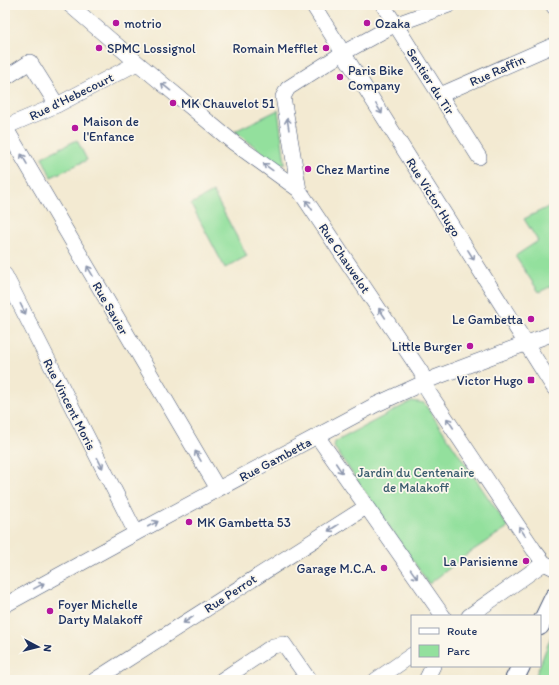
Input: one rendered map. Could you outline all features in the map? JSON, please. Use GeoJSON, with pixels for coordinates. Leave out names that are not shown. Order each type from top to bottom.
{"type":"FeatureCollection","features":[{"type":"Feature","properties":{"kind":"street","name":"Rue Chauvelot"},"geometry":{"type":"LineString","coordinates":[[70,5],[137,63],[234,143],[300,190],[421,372],[426,381],[429,393],[549,566]]}},
{"type":"Feature","properties":{"kind":"street","name":"Rue Victor Hugo"},"geometry":{"type":"LineString","coordinates":[[313,5],[554,388]]}},
{"type":"Feature","properties":{"kind":"street","name":"Sentier du Tir"},"geometry":{"type":"LineString","coordinates":[[383,5],[394,25],[479,157]]}},
{"type":"Feature","properties":{"kind":"street"},"geometry":{"type":"LineString","coordinates":[[300,190],[283,96],[288,88],[343,53],[394,25],[450,5]]}},
{"type":"Feature","properties":{"kind":"street","name":"Rue Raffin"},"geometry":{"type":"LineString","coordinates":[[440,95],[554,45]]}},
{"type":"Feature","properties":{"kind":"street"},"geometry":{"type":"LineString","coordinates":[[5,78],[30,62],[57,105]]}},
{"type":"Feature","properties":{"kind":"street","name":"Rue d'Hebecourt"},"geometry":{"type":"LineString","coordinates":[[5,127],[57,105],[137,63]]}},
{"type":"Feature","properties":{"kind":"street","name":"Rue Savier"},"geometry":{"type":"LineString","coordinates":[[5,127],[218,489]]}},
{"type":"Feature","properties":{"kind":"street","name":"Rue Vincent Moris"},"geometry":{"type":"LineString","coordinates":[[5,274],[136,533]]}},
{"type":"Feature","properties":{"kind":"street","name":"Rue Gambetta"},"geometry":{"type":"LineString","coordinates":[[5,605],[375,405],[426,381],[554,333]]}},
{"type":"Feature","properties":{"kind":"street"},"geometry":{"type":"LineString","coordinates":[[316,436],[442,615]]}},
{"type":"Feature","properties":{"kind":"street","name":"Rue Perrot"},"geometry":{"type":"LineString","coordinates":[[95,680],[366,507]]}},
{"type":"Feature","properties":{"kind":"street"},"geometry":{"type":"LineString","coordinates":[[471,615],[549,566]]}},
{"type":"Feature","properties":{"kind":"street"},"geometry":{"type":"LineString","coordinates":[[541,624],[554,597]]}},
{"type":"Feature","properties":{"kind":"street"},"geometry":{"type":"LineString","coordinates":[[222,680],[273,646],[284,644],[309,680]]}},
{"type":"Feature","properties":{"kind":"street"},"geometry":{"type":"LineString","coordinates":[[376,680],[411,656]]}},
{"type":"Feature","properties":{"kind":"street"},"geometry":{"type":"LineString","coordinates":[[426,680],[432,667]]}},
{"type":"Feature","properties":{"kind":"street"},"geometry":{"type":"LineString","coordinates":[[514,680],[520,667]]}},
{"type":"Feature","properties":{"kind":"green space"},"geometry":{"type":"Polygon","coordinates":[[[278,110],[285,163],[278,165],[235,131],[278,110]]]}},
{"type":"Feature","properties":{"kind":"green space"},"geometry":{"type":"Polygon","coordinates":[[[77,140],[87,160],[51,177],[42,157],[77,140]]]}},
{"type":"Feature","properties":{"kind":"green space"},"geometry":{"type":"Polygon","coordinates":[[[213,192],[247,256],[225,268],[191,204],[213,192]]]}},
{"type":"Feature","properties":{"kind":"green space"},"geometry":{"type":"Polygon","coordinates":[[[554,204],[554,285],[539,292],[515,256],[538,241],[524,219],[554,204]]]}},
{"type":"Feature","properties":{"kind":"green space","name":"Jardin du Centenaire de Malakoff"},"geometry":{"type":"Polygon","coordinates":[[[412,401],[424,403],[508,527],[469,553],[429,584],[334,447],[335,442],[412,401]]]}},
{"type":"Feature","properties":{"kind":"green space"},"geometry":{"type":"Polygon","coordinates":[[[554,629],[554,671],[550,680],[534,680],[539,667],[541,667],[541,662],[554,629]]]}},
{"type":"Feature","properties":{"kind":"place","name":"motrio"},"geometry":{"type":"Point","coordinates":[116,23]}},
{"type":"Feature","properties":{"kind":"place","name":"Ozaka"},"geometry":{"type":"Point","coordinates":[367,23]}},
{"type":"Feature","properties":{"kind":"place","name":"SPMC Lossignol"},"geometry":{"type":"Point","coordinates":[99,48]}},
{"type":"Feature","properties":{"kind":"place","name":"Romain Mefflet"},"geometry":{"type":"Point","coordinates":[326,48]}},
{"type":"Feature","properties":{"kind":"place","name":"Paris Bike Company"},"geometry":{"type":"Point","coordinates":[340,77]}},
{"type":"Feature","properties":{"kind":"place","name":"MK Chauvelot 51"},"geometry":{"type":"Point","coordinates":[173,103]}},
{"type":"Feature","properties":{"kind":"place","name":"Maison de l'Enfance"},"geometry":{"type":"Point","coordinates":[75,128]}},
{"type":"Feature","properties":{"kind":"place","name":"Chez Martine"},"geometry":{"type":"Point","coordinates":[308,169]}},
{"type":"Feature","properties":{"kind":"place","name":"Le Gambetta"},"geometry":{"type":"Point","coordinates":[531,319]}},
{"type":"Feature","properties":{"kind":"place","name":"Little Burger"},"geometry":{"type":"Point","coordinates":[470,346]}},
{"type":"Feature","properties":{"kind":"place","name":"Victor Hugo"},"geometry":{"type":"Point","coordinates":[531,380]}},
{"type":"Feature","properties":{"kind":"place","name":"MK Gambetta 53"},"geometry":{"type":"Point","coordinates":[189,522]}},
{"type":"Feature","properties":{"kind":"place","name":"La Parisienne"},"geometry":{"type":"Point","coordinates":[526,561]}},
{"type":"Feature","properties":{"kind":"place","name":"Garage M.C.A."},"geometry":{"type":"Point","coordinates":[384,568]}},
{"type":"Feature","properties":{"kind":"place","name":"Foyer Michelle Darty Malakoff"},"geometry":{"type":"Point","coordinates":[50,611]}}]}
